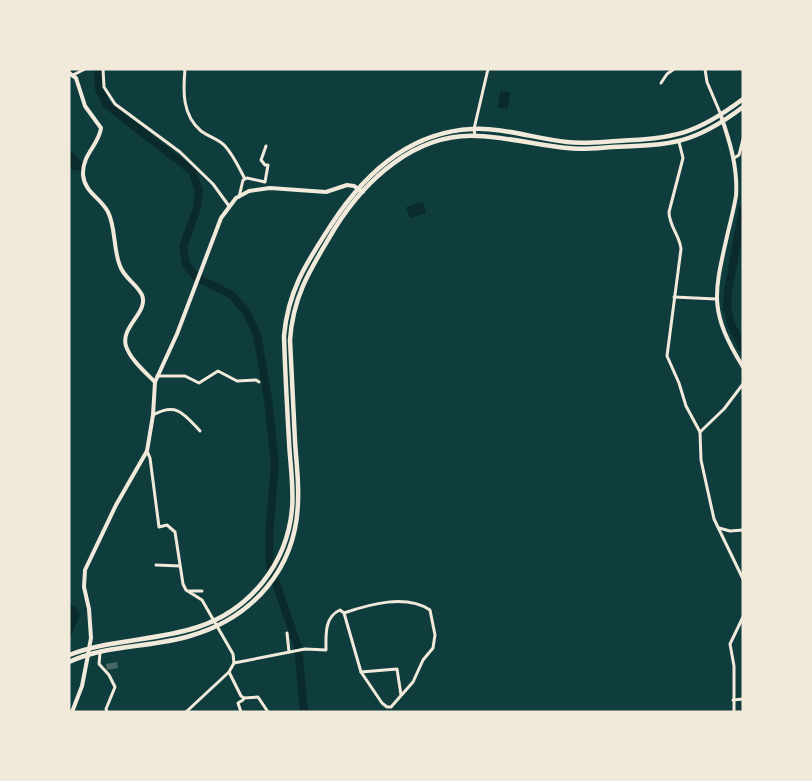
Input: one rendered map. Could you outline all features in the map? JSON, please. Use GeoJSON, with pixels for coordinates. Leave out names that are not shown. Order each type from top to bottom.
{"type":"FeatureCollection","features":[{"type":"Feature","properties":{"kind":"main road"},"geometry":{"type":"LineString","coordinates":[[71,74],[79,84],[85,106],[101,128],[85,161],[83,170],[85,184],[107,212],[120,267],[143,298],[126,333],[125,343],[130,353],[154,382]]}},
{"type":"Feature","properties":{"kind":"main road"},"geometry":{"type":"LineString","coordinates":[[69,662],[100,651],[189,637],[214,624],[246,602],[265,580],[278,558],[286,537],[292,508],[284,336],[285,317],[291,295],[306,263],[339,213],[381,172],[395,161],[424,146],[448,138],[476,136],[570,149],[657,146],[679,142],[703,134],[743,99]]}},
{"type":"Feature","properties":{"kind":"main road"},"geometry":{"type":"LineString","coordinates":[[69,655],[90,648],[184,632],[237,616],[267,587],[278,571],[290,547],[298,501],[291,321],[298,293],[309,271],[378,167],[417,142],[437,135],[474,129],[568,142],[658,139],[697,129],[743,106]]}},
{"type":"Feature","properties":{"kind":"main road"},"geometry":{"type":"LineString","coordinates":[[722,118],[736,173],[735,198],[719,272],[716,299],[724,333],[743,367]]}},
{"type":"Feature","properties":{"kind":"main road"},"geometry":{"type":"LineString","coordinates":[[71,710],[82,686],[90,648],[89,609],[84,587],[85,570],[116,505],[147,451],[153,415],[154,382],[197,284],[222,218],[238,197],[258,188],[326,192],[347,185],[361,190]]}},
{"type":"Feature","properties":{"kind":"street"},"geometry":{"type":"LineString","coordinates":[[71,74],[85,69]]}},
{"type":"Feature","properties":{"kind":"street"},"geometry":{"type":"LineString","coordinates":[[103,69],[104,87],[115,104],[180,152],[213,184],[229,206]]}},
{"type":"Feature","properties":{"kind":"street"},"geometry":{"type":"LineString","coordinates":[[185,69],[184,101],[192,119],[203,132],[219,140],[226,147],[245,179]]}},
{"type":"Feature","properties":{"kind":"street"},"geometry":{"type":"LineString","coordinates":[[476,136],[474,129],[488,69]]}},
{"type":"Feature","properties":{"kind":"street"},"geometry":{"type":"LineString","coordinates":[[661,82],[674,69]]}},
{"type":"Feature","properties":{"kind":"street"},"geometry":{"type":"LineString","coordinates":[[705,69],[707,82],[722,118]]}},
{"type":"Feature","properties":{"kind":"street"},"geometry":{"type":"LineString","coordinates":[[734,158],[739,155],[743,139]]}},
{"type":"Feature","properties":{"kind":"street"},"geometry":{"type":"LineString","coordinates":[[679,142],[683,158],[669,220],[681,249],[667,356],[679,382],[686,406],[700,432],[701,460],[711,507],[743,579]]}},
{"type":"Feature","properties":{"kind":"street"},"geometry":{"type":"LineString","coordinates":[[245,179],[265,182],[268,165],[261,160],[266,146]]}},
{"type":"Feature","properties":{"kind":"street"},"geometry":{"type":"LineString","coordinates":[[238,197],[245,179]]}},
{"type":"Feature","properties":{"kind":"street"},"geometry":{"type":"LineString","coordinates":[[674,297],[716,299]]}},
{"type":"Feature","properties":{"kind":"street"},"geometry":{"type":"LineString","coordinates":[[157,376],[185,376],[198,383],[218,371],[237,381],[256,380],[259,382]]}},
{"type":"Feature","properties":{"kind":"street"},"geometry":{"type":"LineString","coordinates":[[700,432],[724,409],[743,384]]}},
{"type":"Feature","properties":{"kind":"street"},"geometry":{"type":"LineString","coordinates":[[153,415],[166,409],[177,409],[200,431]]}},
{"type":"Feature","properties":{"kind":"street"},"geometry":{"type":"LineString","coordinates":[[147,451],[159,527],[167,525],[178,537],[183,584],[188,591],[202,600],[233,654],[234,663],[229,672],[186,712]]}},
{"type":"Feature","properties":{"kind":"street"},"geometry":{"type":"LineString","coordinates":[[719,528],[730,531],[743,530]]}},
{"type":"Feature","properties":{"kind":"street"},"geometry":{"type":"LineString","coordinates":[[156,565],[180,566]]}},
{"type":"Feature","properties":{"kind":"street"},"geometry":{"type":"LineString","coordinates":[[188,591],[202,591]]}},
{"type":"Feature","properties":{"kind":"street"},"geometry":{"type":"LineString","coordinates":[[234,663],[305,649],[326,650],[326,628],[338,610],[344,613],[374,605],[405,601],[418,603],[430,610],[435,635],[433,648],[423,660],[417,676],[402,697],[391,707],[387,707],[361,672],[344,613]]}},
{"type":"Feature","properties":{"kind":"street"},"geometry":{"type":"LineString","coordinates":[[734,712],[734,666],[730,644],[743,616]]}},
{"type":"Feature","properties":{"kind":"street"},"geometry":{"type":"LineString","coordinates":[[287,633],[291,652]]}},
{"type":"Feature","properties":{"kind":"street"},"geometry":{"type":"LineString","coordinates":[[100,651],[99,664],[110,675],[115,687],[107,706],[107,712]]}},
{"type":"Feature","properties":{"kind":"street"},"geometry":{"type":"LineString","coordinates":[[361,672],[397,669],[402,697]]}},
{"type":"Feature","properties":{"kind":"street"},"geometry":{"type":"LineString","coordinates":[[229,672],[244,698]]}},
{"type":"Feature","properties":{"kind":"street"},"geometry":{"type":"LineString","coordinates":[[241,712],[238,704],[244,698],[258,697],[268,712]]}},
{"type":"Feature","properties":{"kind":"street"},"geometry":{"type":"LineString","coordinates":[[733,700],[743,699]]}},
{"type":"Feature","properties":{"kind":"water"},"geometry":{"type":"Polygon","coordinates":[[[500,91],[510,92],[508,109],[498,108],[500,91]]]}},
{"type":"Feature","properties":{"kind":"water"},"geometry":{"type":"Polygon","coordinates":[[[69,149],[82,162],[82,171],[69,169],[69,149]]]}},
{"type":"Feature","properties":{"kind":"water"},"geometry":{"type":"Polygon","coordinates":[[[423,202],[426,213],[410,218],[406,207],[423,202]]]}},
{"type":"Feature","properties":{"kind":"water"},"geometry":{"type":"Polygon","coordinates":[[[69,604],[78,609],[80,615],[69,640],[69,604]]]}},
{"type":"Feature","properties":{"kind":"building"},"geometry":{"type":"Polygon","coordinates":[[[117,662],[118,668],[107,670],[106,664],[117,662]]]}},
{"type":"Feature","properties":{"kind":"waterway"},"geometry":{"type":"LineString","coordinates":[[98,69],[99,89],[106,104],[192,171],[199,191],[197,208],[183,247],[186,264],[196,277],[232,295],[246,312],[257,334],[268,399],[275,464],[269,535],[270,566],[298,647],[304,712]]}},
{"type":"Feature","properties":{"kind":"waterway"},"geometry":{"type":"LineString","coordinates":[[743,209],[727,308],[731,324],[743,349]]}}]}
